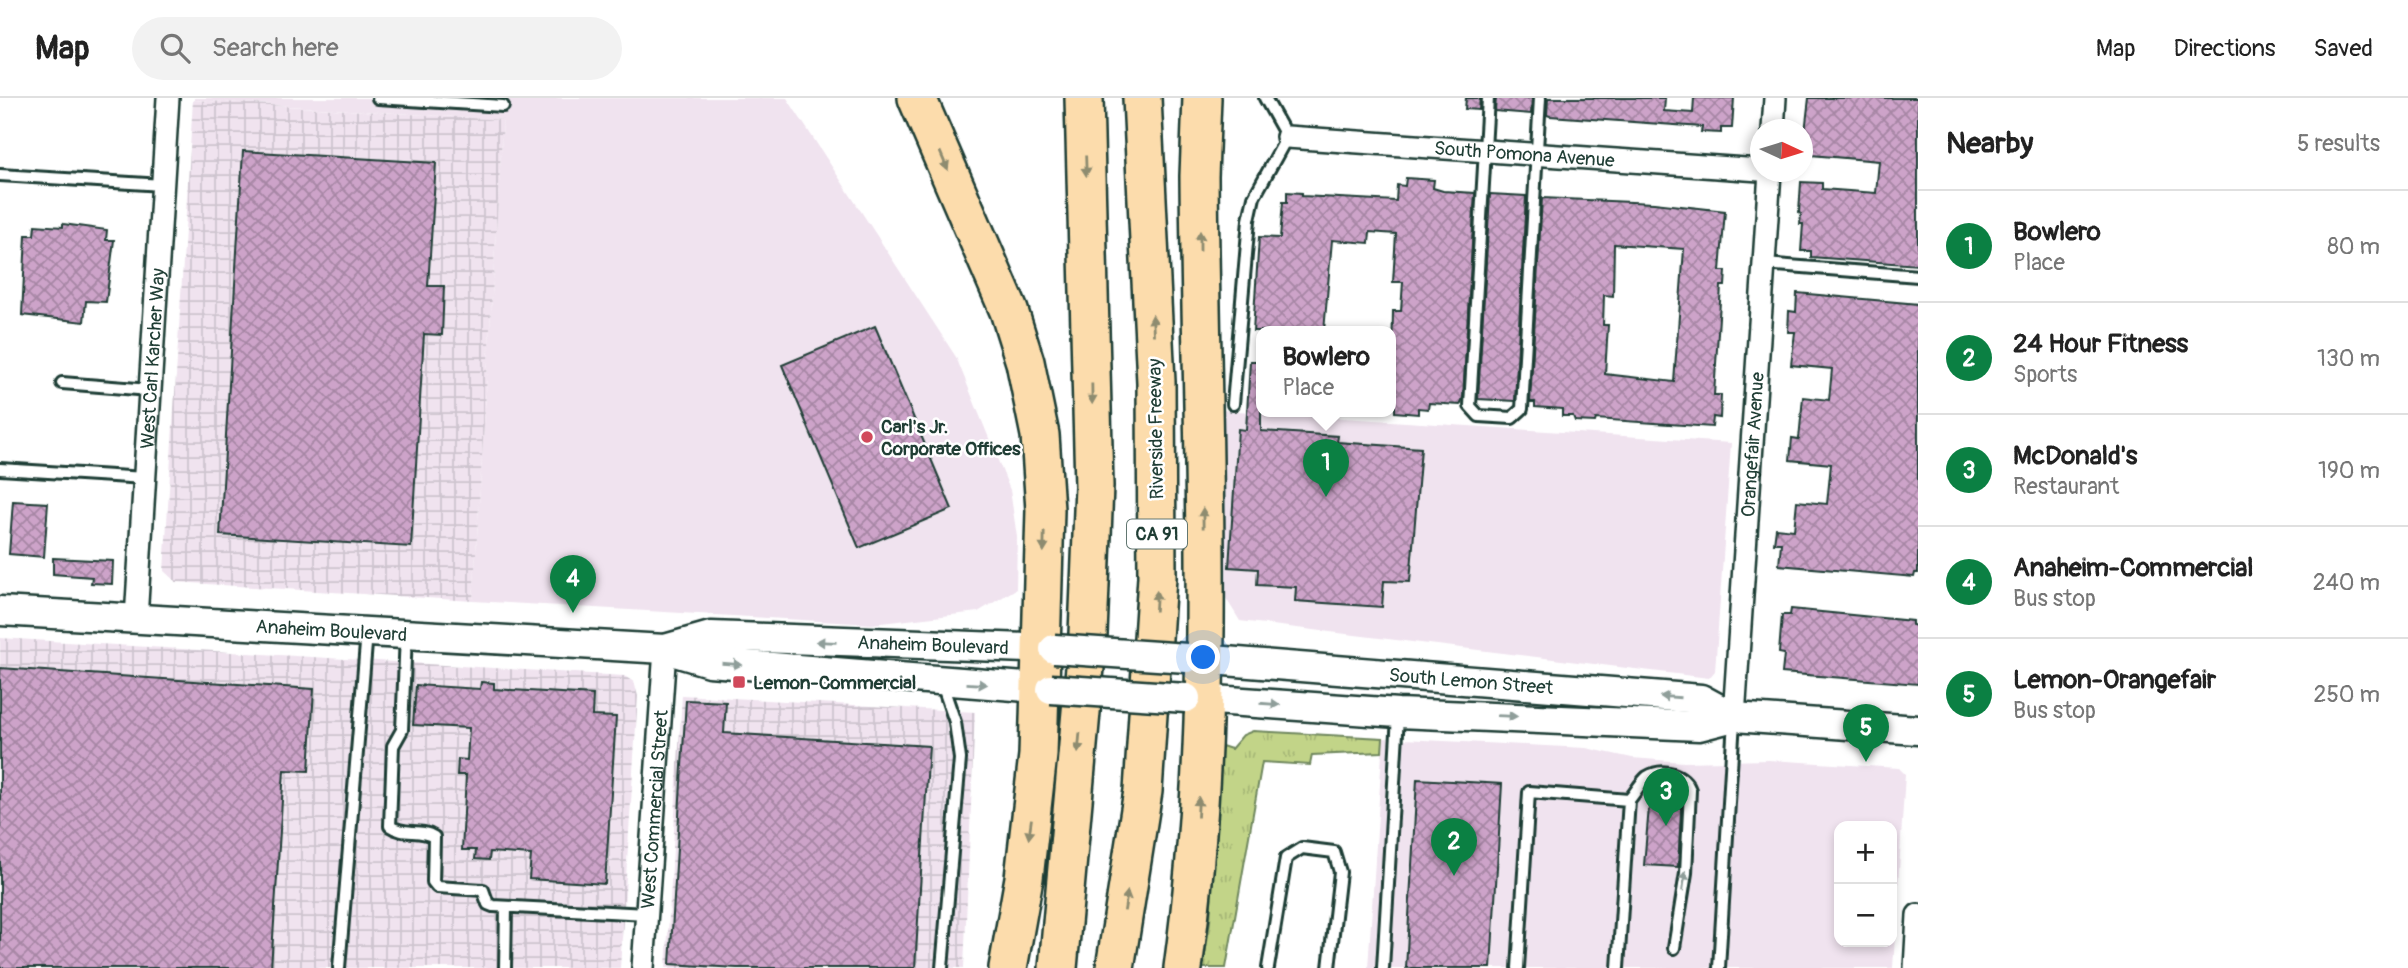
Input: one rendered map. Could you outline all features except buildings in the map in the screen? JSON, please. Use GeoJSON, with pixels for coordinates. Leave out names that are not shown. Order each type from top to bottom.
{"type":"FeatureCollection","features":[{"type":"Feature","properties":{"kind":"highway"},"geometry":{"type":"LineString","coordinates":[[918,98],[1009,311],[1034,397],[1040,435],[1048,649],[1046,688],[1032,814],[1008,968]]}},
{"type":"Feature","properties":{"kind":"highway"},"geometry":{"type":"LineString","coordinates":[[1058,968],[1088,634],[1094,486],[1084,98]]}},
{"type":"Feature","properties":{"kind":"highway","name":"Riverside Freeway"},"geometry":{"type":"LineString","coordinates":[[1115,968],[1143,791],[1157,577],[1156,382],[1142,98]]}},
{"type":"Feature","properties":{"kind":"highway"},"geometry":{"type":"LineString","coordinates":[[1183,968],[1194,875],[1202,98]]}},
{"type":"Feature","properties":{"kind":"street","name":"West Carl Karcher Way"},"geometry":{"type":"LineString","coordinates":[[136,619],[168,98]]}},
{"type":"Feature","properties":{"kind":"street"},"geometry":{"type":"LineString","coordinates":[[1773,119],[1774,98]]}},
{"type":"Feature","properties":{"kind":"street","name":"South Pomona Avenue"},"geometry":{"type":"LineString","coordinates":[[1287,137],[1750,169]]}},
{"type":"Feature","properties":{"kind":"street","name":"Orangefair Avenue"},"geometry":{"type":"LineString","coordinates":[[1734,717],[1769,182]]}},
{"type":"Feature","properties":{"kind":"street","name":"Anaheim Boulevard"},"geometry":{"type":"LineString","coordinates":[[0,611],[665,649],[709,662],[941,682],[1194,699]]}},
{"type":"Feature","properties":{"kind":"street","name":"Anaheim Boulevard"},"geometry":{"type":"LineString","coordinates":[[665,649],[710,636],[1048,649],[1195,659]]}},
{"type":"Feature","properties":{"kind":"street","name":"West Commercial Street"},"geometry":{"type":"LineString","coordinates":[[643,968],[665,649]]}},
{"type":"Feature","properties":{"kind":"street","name":"South Lemon Street"},"geometry":{"type":"LineString","coordinates":[[1195,659],[1701,699],[1734,717]]}},
{"type":"Feature","properties":{"kind":"street","name":"South Lemon Street"},"geometry":{"type":"LineString","coordinates":[[1194,699],[1398,713],[1699,726],[1734,717],[1918,730]]}},
{"type":"Feature","properties":{"kind":"street"},"geometry":{"type":"LineString","coordinates":[[1914,968],[1918,915]]}},
{"type":"Feature","properties":{"kind":"lane"},"geometry":{"type":"LineString","coordinates":[[378,98],[503,106]]}},
{"type":"Feature","properties":{"kind":"lane"},"geometry":{"type":"LineString","coordinates":[[1233,404],[1248,220],[1254,197],[1287,137],[1265,98]]}},
{"type":"Feature","properties":{"kind":"lane"},"geometry":{"type":"LineString","coordinates":[[1488,98],[1470,406],[1479,416],[1512,418],[1522,409],[1540,98]]}},
{"type":"Feature","properties":{"kind":"lane"},"geometry":{"type":"LineString","coordinates":[[0,175],[163,185]]}},
{"type":"Feature","properties":{"kind":"lane"},"geometry":{"type":"LineString","coordinates":[[1764,264],[1918,276]]}},
{"type":"Feature","properties":{"kind":"lane"},"geometry":{"type":"LineString","coordinates":[[62,383],[150,390]]}},
{"type":"Feature","properties":{"kind":"lane"},"geometry":{"type":"LineString","coordinates":[[0,469],[145,478]]}},
{"type":"Feature","properties":{"kind":"lane"},"geometry":{"type":"LineString","coordinates":[[339,968],[367,632]]}},
{"type":"Feature","properties":{"kind":"lane"},"geometry":{"type":"LineString","coordinates":[[406,634],[402,730],[393,746],[390,826],[398,832],[429,833],[434,837],[433,882],[437,887],[483,891],[488,904],[506,907],[647,914]]}},
{"type":"Feature","properties":{"kind":"lane"},"geometry":{"type":"LineString","coordinates":[[941,682],[955,722],[960,759],[942,968]]}},
{"type":"Feature","properties":{"kind":"lane"},"geometry":{"type":"LineString","coordinates":[[1383,968],[1398,713]]}},
{"type":"Feature","properties":{"kind":"lane"},"geometry":{"type":"LineString","coordinates":[[1719,968],[1734,717]]}},
{"type":"Feature","properties":{"kind":"lane"},"geometry":{"type":"LineString","coordinates":[[1618,968],[1629,800],[1646,778],[1657,773],[1679,776],[1687,781],[1690,790],[1686,873],[1674,948]]}},
{"type":"Feature","properties":{"kind":"lane"},"geometry":{"type":"LineString","coordinates":[[1518,968],[1529,792],[1629,800]]}},
{"type":"Feature","properties":{"kind":"lane"},"geometry":{"type":"LineString","coordinates":[[1268,968],[1286,858],[1302,848],[1334,852],[1340,872],[1329,968]]}},
{"type":"Feature","properties":{"kind":"lane"},"geometry":{"type":"LineString","coordinates":[[505,968],[506,907]]}},
{"type":"Feature","properties":{"kind":"shaded area"},"geometry":{"type":"Polygon","coordinates":[[[194,98],[787,98],[956,357],[1010,490],[1017,537],[1016,589],[978,612],[872,624],[473,601],[503,120],[194,98]]]}},
{"type":"Feature","properties":{"kind":"shaded area"},"geometry":{"type":"Polygon","coordinates":[[[193,100],[503,120],[473,601],[176,582],[164,571],[193,100]]]}},
{"type":"Feature","properties":{"kind":"shaded area"},"geometry":{"type":"Polygon","coordinates":[[[1221,410],[1256,412],[1256,417],[1329,417],[1731,443],[1715,671],[1709,678],[1240,621],[1219,587],[1221,410]]]}},
{"type":"Feature","properties":{"kind":"shaded area"},"geometry":{"type":"Polygon","coordinates":[[[0,638],[624,676],[634,682],[638,696],[620,968],[0,968],[0,638]]]}},
{"type":"Feature","properties":{"kind":"shaded area"},"geometry":{"type":"Polygon","coordinates":[[[682,695],[975,712],[964,968],[666,968],[682,695]]]}},
{"type":"Feature","properties":{"kind":"shaded area"},"geometry":{"type":"Polygon","coordinates":[[[1383,738],[1586,748],[1632,758],[1684,762],[1768,760],[1899,768],[1905,774],[1897,903],[1897,821],[1834,821],[1834,947],[1894,947],[1893,968],[1368,968],[1383,738]]]}},
{"type":"Feature","properties":{"kind":"green space"},"geometry":{"type":"Polygon","coordinates":[[[1253,731],[1383,738],[1382,752],[1312,755],[1310,765],[1262,762],[1226,968],[1203,968],[1210,921],[1220,752],[1222,746],[1231,749],[1243,735],[1253,731]]]}},
{"type":"Feature","properties":{"kind":"place","name":"Carl's Jr. Corporate Offices"},"geometry":{"type":"Point","coordinates":[867,437]}},
{"type":"Feature","properties":{"kind":"place","name":"Bowlero"},"geometry":{"type":"Point","coordinates":[1326,497]}},
{"type":"Feature","properties":{"kind":"place","name":"Anaheim-Commercial"},"geometry":{"type":"Point","coordinates":[573,613]}},
{"type":"Feature","properties":{"kind":"place","name":"Lemon-Commercial"},"geometry":{"type":"Point","coordinates":[739,682]}},
{"type":"Feature","properties":{"kind":"place","name":"Lemon-Orangefair"},"geometry":{"type":"Point","coordinates":[1866,762]}},
{"type":"Feature","properties":{"kind":"place","name":"McDonald's"},"geometry":{"type":"Point","coordinates":[1666,826]}},
{"type":"Feature","properties":{"kind":"place","name":"24 Hour Fitness"},"geometry":{"type":"Point","coordinates":[1454,876]}}]}
